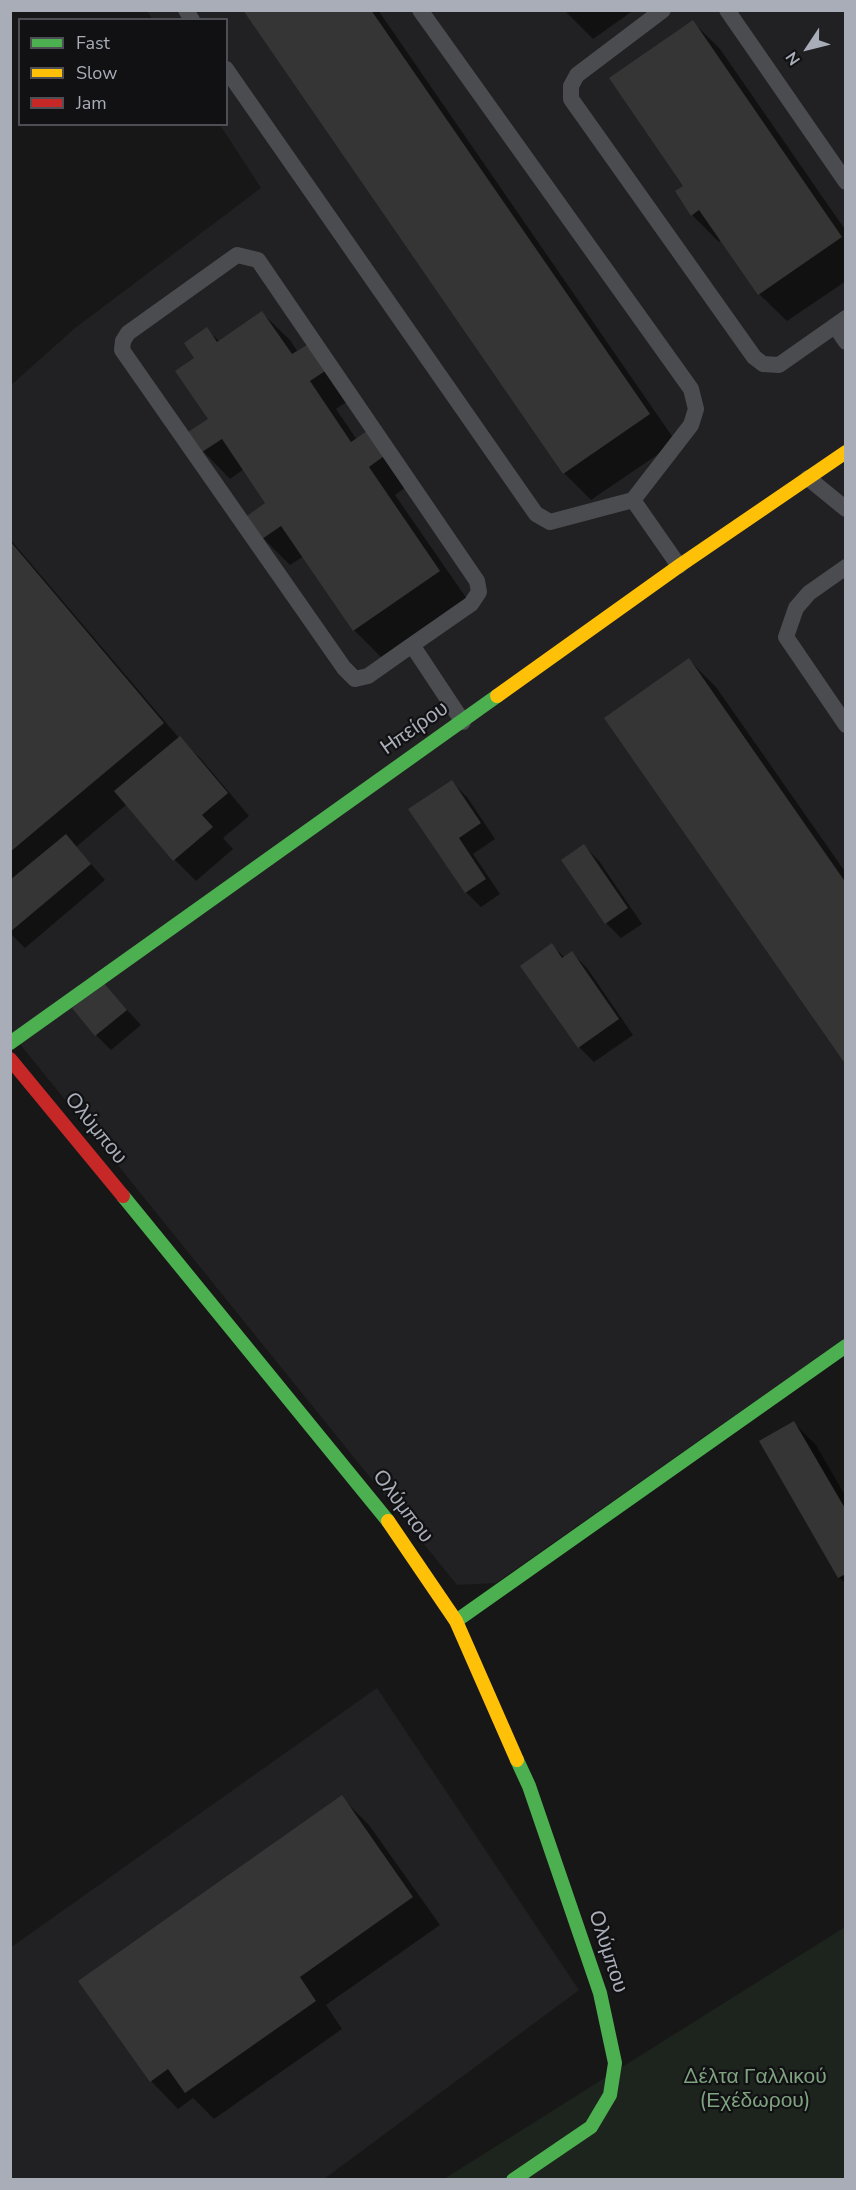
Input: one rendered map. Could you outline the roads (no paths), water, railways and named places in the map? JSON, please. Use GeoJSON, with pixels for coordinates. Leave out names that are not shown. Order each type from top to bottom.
{"type":"FeatureCollection","features":[{"type":"Feature","properties":{"kind":"street","name":"Ηπείρου"},"geometry":{"type":"LineString","coordinates":[[10,1043],[679,567],[846,452]]}},
{"type":"Feature","properties":{"kind":"street","name":"Ολύμπου"},"geometry":{"type":"LineString","coordinates":[[10,1059],[385,1516],[456,1621],[529,1786],[600,1993],[615,2062],[610,2095],[591,2127],[513,2180]]}},
{"type":"Feature","properties":{"kind":"street"},"geometry":{"type":"LineString","coordinates":[[456,1621],[846,1346]]}},
{"type":"Feature","properties":{"kind":"lane"},"geometry":{"type":"LineString","coordinates":[[228,72],[536,514],[550,522],[633,500],[691,425],[696,409],[691,389],[420,10]]}},
{"type":"Feature","properties":{"kind":"lane"},"geometry":{"type":"LineString","coordinates":[[663,10],[577,75],[571,86],[571,99],[754,357],[763,364],[779,365],[840,322],[846,342]]}},
{"type":"Feature","properties":{"kind":"lane"},"geometry":{"type":"LineString","coordinates":[[727,10],[846,182]]}},
{"type":"Feature","properties":{"kind":"lane"},"geometry":{"type":"LineString","coordinates":[[237,255],[258,260],[477,581],[479,592],[471,604],[412,645],[368,676],[355,679],[344,668],[122,350],[123,341],[128,333],[237,255]]}},
{"type":"Feature","properties":{"kind":"lane"},"geometry":{"type":"LineString","coordinates":[[808,478],[846,509]]}},
{"type":"Feature","properties":{"kind":"lane"},"geometry":{"type":"LineString","coordinates":[[633,500],[679,567]]}},
{"type":"Feature","properties":{"kind":"lane"},"geometry":{"type":"LineString","coordinates":[[846,567],[809,593],[796,608],[786,636],[846,725]]}},
{"type":"Feature","properties":{"kind":"lane"},"geometry":{"type":"LineString","coordinates":[[412,645],[462,722]]}},
{"type":"Feature","properties":{"kind":"park label","name":"Δέλτα Γαλλικού (Εχέδωρου)"},"geometry":{"type":"Point","coordinates":[755,2090]}}]}
